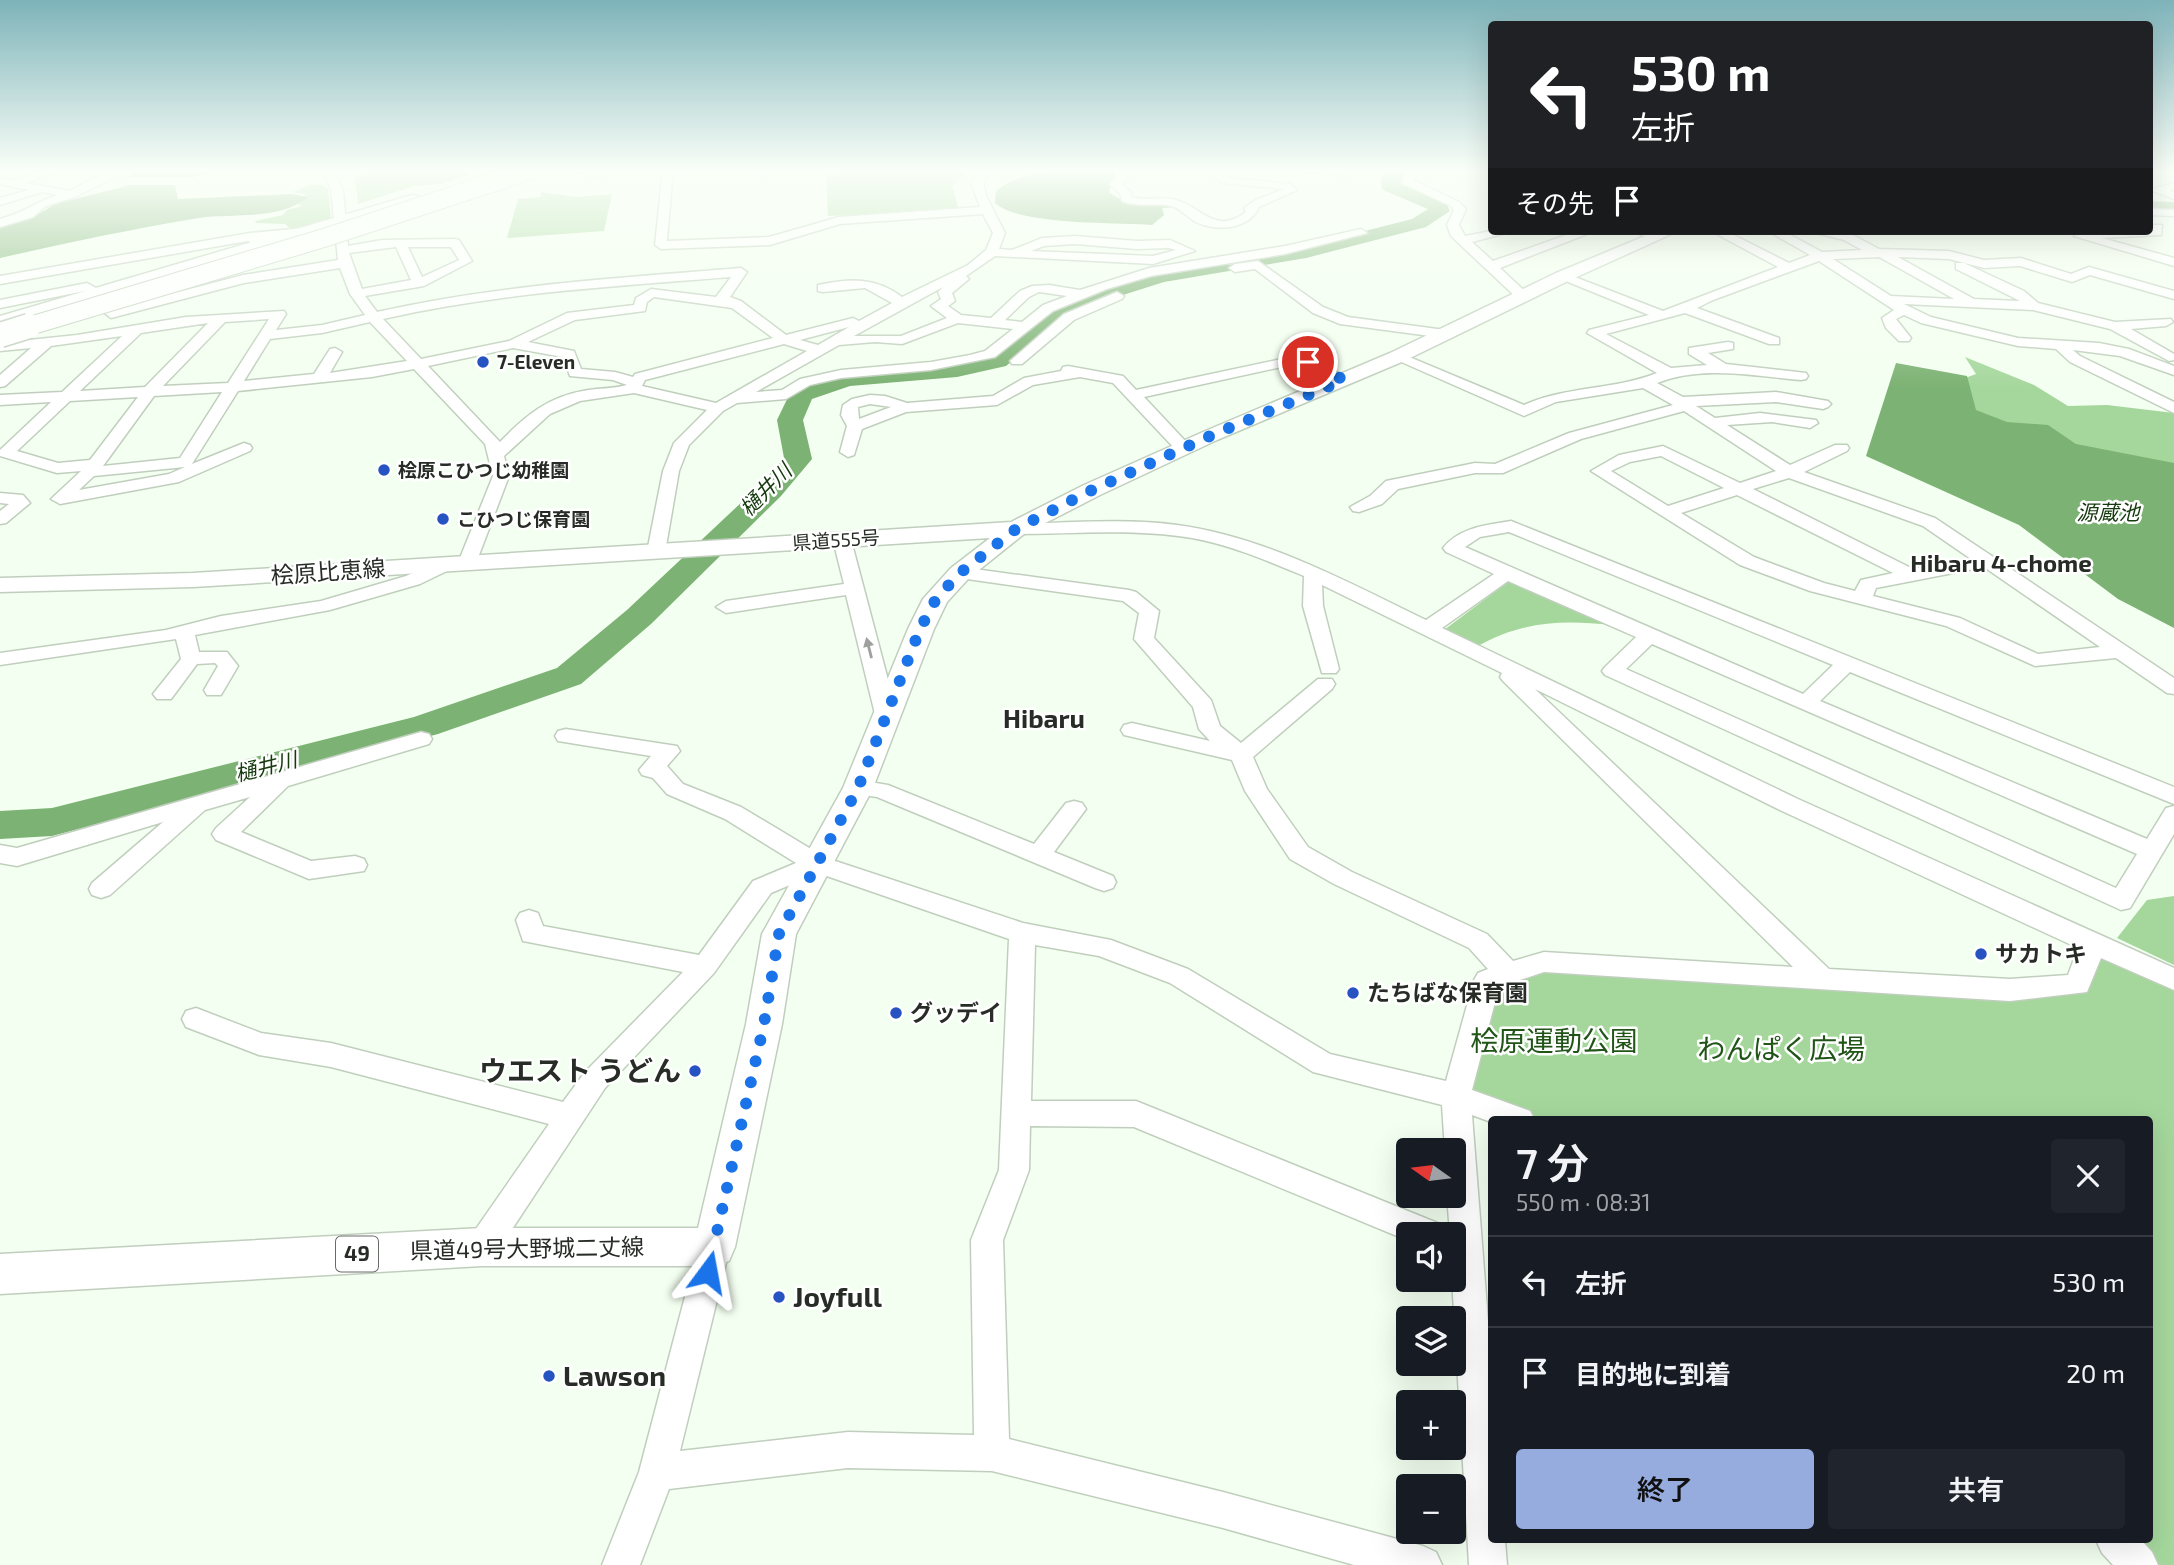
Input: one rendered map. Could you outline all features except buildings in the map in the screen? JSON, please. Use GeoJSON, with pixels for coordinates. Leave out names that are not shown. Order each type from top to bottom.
{"type":"FeatureCollection","features":[{"type":"Feature","properties":{"kind":"highway"},"geometry":{"type":"LineString","coordinates":[[0,335],[254,242]]}},
{"type":"Feature","properties":{"kind":"highway"},"geometry":{"type":"LineString","coordinates":[[0,325],[286,242]]}},
{"type":"Feature","properties":{"kind":"highway"},"geometry":{"type":"LineString","coordinates":[[0,335],[310,242]]}},
{"type":"Feature","properties":{"kind":"highway"},"geometry":{"type":"LineString","coordinates":[[0,325],[342,242]]}},
{"type":"Feature","properties":{"kind":"main road"},"geometry":{"type":"LineString","coordinates":[[714,1247],[764,1024],[779,934],[858,788],[920,629],[936,599],[960,573],[1016,529],[1092,490],[1183,448],[1397,357],[1636,242]]}},
{"type":"Feature","properties":{"kind":"main road","name":"県道555号"},"geometry":{"type":"LineString","coordinates":[[656,552],[1016,529]]}},
{"type":"Feature","properties":{"kind":"main road","name":"桧原比恵線"},"geometry":{"type":"LineString","coordinates":[[0,585],[193,580],[656,552]]}},
{"type":"Feature","properties":{"kind":"main road","name":"県道49号大野城二丈線"},"geometry":{"type":"LineString","coordinates":[[0,1274],[482,1247],[714,1247]]}},
{"type":"Feature","properties":{"kind":"street"},"geometry":{"type":"LineString","coordinates":[[0,280],[250,242]]}},
{"type":"Feature","properties":{"kind":"street"},"geometry":{"type":"LineString","coordinates":[[0,659],[184,632],[221,622],[323,607],[413,580],[456,563],[501,476],[497,454],[492,443],[373,317],[357,294],[342,242]]}},
{"type":"Feature","properties":{"kind":"street"},"geometry":{"type":"LineString","coordinates":[[0,304],[87,287],[111,314],[243,279],[342,242]]}},
{"type":"Feature","properties":{"kind":"street"},"geometry":{"type":"LineString","coordinates":[[343,242],[455,243],[466,261],[419,284],[357,294]]}},
{"type":"Feature","properties":{"kind":"street"},"geometry":{"type":"LineString","coordinates":[[661,242],[661,245],[742,242]]}},
{"type":"Feature","properties":{"kind":"street"},"geometry":{"type":"LineString","coordinates":[[997,242],[993,260],[945,292],[948,300],[938,306],[957,318],[1026,326]]}},
{"type":"Feature","properties":{"kind":"street"},"geometry":{"type":"LineString","coordinates":[[656,552],[671,471],[682,443],[718,408],[901,303],[971,268],[1042,242]]}},
{"type":"Feature","properties":{"kind":"street"},"geometry":{"type":"LineString","coordinates":[[993,355],[1048,308],[1143,265],[1189,251],[1170,244],[1100,242]]}},
{"type":"Feature","properties":{"kind":"street"},"geometry":{"type":"LineString","coordinates":[[1022,267],[1036,265],[1054,268],[1083,260],[1143,265],[1284,250],[1320,242]]}},
{"type":"Feature","properties":{"kind":"street"},"geometry":{"type":"LineString","coordinates":[[1464,242],[1524,296]]}},
{"type":"Feature","properties":{"kind":"street"},"geometry":{"type":"LineString","coordinates":[[1492,267],[1559,242]]}},
{"type":"Feature","properties":{"kind":"street"},"geometry":{"type":"LineString","coordinates":[[1737,242],[1785,266]]}},
{"type":"Feature","properties":{"kind":"street"},"geometry":{"type":"LineString","coordinates":[[1787,242],[1821,256],[1903,310],[1926,320],[2018,342],[2099,347],[2124,352],[2174,371]]}},
{"type":"Feature","properties":{"kind":"street"},"geometry":{"type":"LineString","coordinates":[[1857,242],[1974,304]]}},
{"type":"Feature","properties":{"kind":"street"},"geometry":{"type":"LineString","coordinates":[[2102,242],[2174,262]]}},
{"type":"Feature","properties":{"kind":"street"},"geometry":{"type":"LineString","coordinates":[[400,244],[419,284]]}},
{"type":"Feature","properties":{"kind":"street"},"geometry":{"type":"LineString","coordinates":[[1669,373],[1594,332],[1686,309],[1708,297],[1785,266],[1821,256],[1880,253],[1937,255],[1984,264],[2021,262],[2072,278],[2089,271],[2174,295]]}},
{"type":"Feature","properties":{"kind":"street"},"geometry":{"type":"LineString","coordinates":[[1013,254],[1143,265]]}},
{"type":"Feature","properties":{"kind":"street"},"geometry":{"type":"LineString","coordinates":[[1937,255],[2019,295],[2034,306]]}},
{"type":"Feature","properties":{"kind":"street"},"geometry":{"type":"LineString","coordinates":[[1014,360],[1069,317],[1100,302],[1151,284],[1201,272],[1258,265],[1318,310],[1345,321],[1445,334]]}},
{"type":"Feature","properties":{"kind":"street"},"geometry":{"type":"LineString","coordinates":[[266,335],[323,329],[427,305],[575,285],[741,272],[722,299],[736,304],[783,339],[819,350]]}},
{"type":"Feature","properties":{"kind":"street"},"geometry":{"type":"LineString","coordinates":[[1562,278],[1662,315]]}},
{"type":"Feature","properties":{"kind":"street"},"geometry":{"type":"LineString","coordinates":[[823,288],[859,283],[880,286],[901,303]]}},
{"type":"Feature","properties":{"kind":"street"},"geometry":{"type":"LineString","coordinates":[[995,322],[1027,290],[1039,286],[1080,294]]}},
{"type":"Feature","properties":{"kind":"street"},"geometry":{"type":"LineString","coordinates":[[1902,286],[1946,289]]}},
{"type":"Feature","properties":{"kind":"street"},"geometry":{"type":"LineString","coordinates":[[0,400],[233,387],[372,373],[414,362],[513,344],[572,316],[640,308],[641,301],[651,293],[736,304]]}},
{"type":"Feature","properties":{"kind":"street"},"geometry":{"type":"LineString","coordinates":[[1891,300],[2034,306],[2115,326],[2162,351],[2174,362]]}},
{"type":"Feature","properties":{"kind":"street"},"geometry":{"type":"LineString","coordinates":[[1686,309],[1774,341]]}},
{"type":"Feature","properties":{"kind":"street"},"geometry":{"type":"LineString","coordinates":[[0,347],[220,319],[255,310],[279,314],[186,462],[57,468],[3,453]]}},
{"type":"Feature","properties":{"kind":"street"},"geometry":{"type":"LineString","coordinates":[[1903,310],[1889,318],[1891,325],[1904,338]]}},
{"type":"Feature","properties":{"kind":"street"},"geometry":{"type":"LineString","coordinates":[[497,454],[552,404],[580,396],[615,395],[635,386],[640,377],[877,317]]}},
{"type":"Feature","properties":{"kind":"street"},"geometry":{"type":"LineString","coordinates":[[834,341],[875,338],[902,340],[957,318]]}},
{"type":"Feature","properties":{"kind":"street"},"geometry":{"type":"LineString","coordinates":[[220,319],[149,392],[92,468],[60,499],[173,478],[244,449]]}},
{"type":"Feature","properties":{"kind":"street"},"geometry":{"type":"LineString","coordinates":[[2115,326],[2166,322]]}},
{"type":"Feature","properties":{"kind":"street"},"geometry":{"type":"LineString","coordinates":[[3,453],[136,330]]}},
{"type":"Feature","properties":{"kind":"street"},"geometry":{"type":"LineString","coordinates":[[0,383],[48,341]]}},
{"type":"Feature","properties":{"kind":"street"},"geometry":{"type":"LineString","coordinates":[[513,344],[569,354],[575,373],[615,376],[635,386],[718,408]]}},
{"type":"Feature","properties":{"kind":"street"},"geometry":{"type":"LineString","coordinates":[[2060,345],[2075,359],[2174,408]]}},
{"type":"Feature","properties":{"kind":"street"},"geometry":{"type":"LineString","coordinates":[[1722,368],[1694,351],[1728,346]]}},
{"type":"Feature","properties":{"kind":"street"},"geometry":{"type":"LineString","coordinates":[[319,379],[334,352]]}},
{"type":"Feature","properties":{"kind":"street"},"geometry":{"type":"LineString","coordinates":[[733,399],[786,394],[805,382],[841,373],[931,366],[993,355],[1118,379],[1183,448]]}},
{"type":"Feature","properties":{"kind":"street"},"geometry":{"type":"LineString","coordinates":[[1397,357],[1524,411],[1552,398],[1643,383],[1669,373],[1722,368],[1801,376]]}},
{"type":"Feature","properties":{"kind":"street"},"geometry":{"type":"LineString","coordinates":[[1133,395],[1286,362],[1308,362],[1344,380]]}},
{"type":"Feature","properties":{"kind":"street"},"geometry":{"type":"LineString","coordinates":[[855,426],[904,408],[997,400],[1029,380],[1081,372]]}},
{"type":"Feature","properties":{"kind":"street"},"geometry":{"type":"LineString","coordinates":[[1643,383],[1684,404],[1789,472],[1929,522],[2174,688]]}},
{"type":"Feature","properties":{"kind":"street"},"geometry":{"type":"LineString","coordinates":[[1359,507],[1376,500],[1392,485],[1475,468],[1497,469],[1575,436],[1684,404],[1776,397],[1823,404]]}},
{"type":"Feature","properties":{"kind":"street"},"geometry":{"type":"LineString","coordinates":[[848,452],[855,426],[849,415],[851,405],[859,400],[876,399],[897,403],[904,408]]}},
{"type":"Feature","properties":{"kind":"street"},"geometry":{"type":"LineString","coordinates":[[1711,423],[1752,415],[1810,423]]}},
{"type":"Feature","properties":{"kind":"street"},"geometry":{"type":"LineString","coordinates":[[1667,512],[1789,472],[1841,448]]}},
{"type":"Feature","properties":{"kind":"street"},"geometry":{"type":"LineString","coordinates":[[1911,575],[1663,451],[1625,458],[1599,471],[1747,561],[1817,587],[1953,622],[2035,660],[2121,651]]}},
{"type":"Feature","properties":{"kind":"street"},"geometry":{"type":"LineString","coordinates":[[0,498],[17,499],[21,503],[0,519]]}},
{"type":"Feature","properties":{"kind":"street"},"geometry":{"type":"LineString","coordinates":[[2152,851],[1649,636],[1452,548],[1474,533],[1511,526],[2174,796]]}},
{"type":"Feature","properties":{"kind":"street"},"geometry":{"type":"LineString","coordinates":[[1016,529],[1174,530],[1257,549],[1313,573],[1499,666],[1790,805],[2174,980]]}},
{"type":"Feature","properties":{"kind":"street"},"geometry":{"type":"LineString","coordinates":[[842,540],[886,714]]}},
{"type":"Feature","properties":{"kind":"street"},"geometry":{"type":"LineString","coordinates":[[1862,598],[1868,584],[1989,561]]}},
{"type":"Feature","properties":{"kind":"street"},"geometry":{"type":"LineString","coordinates":[[960,573],[1129,596],[1149,611],[1144,639],[1203,705],[1210,729],[1241,755],[1256,792],[1299,853],[1343,878],[1478,941],[1508,973]]}},
{"type":"Feature","properties":{"kind":"street"},"geometry":{"type":"LineString","coordinates":[[1241,755],[1327,676],[1313,606],[1313,573]]}},
{"type":"Feature","properties":{"kind":"street"},"geometry":{"type":"LineString","coordinates":[[1427,629],[1507,573]]}},
{"type":"Feature","properties":{"kind":"street"},"geometry":{"type":"LineString","coordinates":[[726,607],[854,588]]}},
{"type":"Feature","properties":{"kind":"street"},"geometry":{"type":"LineString","coordinates":[[184,632],[191,659]]}},
{"type":"Feature","properties":{"kind":"street"},"geometry":{"type":"LineString","coordinates":[[1649,636],[1612,670],[2121,901],[2174,814]]}},
{"type":"Feature","properties":{"kind":"street"},"geometry":{"type":"LineString","coordinates":[[164,694],[191,659],[220,656],[228,666],[215,690]]}},
{"type":"Feature","properties":{"kind":"street"},"geometry":{"type":"LineString","coordinates":[[1806,703],[1847,663]]}},
{"type":"Feature","properties":{"kind":"street"},"geometry":{"type":"LineString","coordinates":[[1499,666],[1823,979]]}},
{"type":"Feature","properties":{"kind":"street"},"geometry":{"type":"LineString","coordinates":[[1132,730],[1241,755]]}},
{"type":"Feature","properties":{"kind":"street"},"geometry":{"type":"LineString","coordinates":[[566,736],[669,751],[650,770],[660,772],[675,789],[733,813],[817,864],[1021,933],[1102,947],[1179,975],[1322,1064],[1455,1097],[1509,1116]]}},
{"type":"Feature","properties":{"kind":"street"},"geometry":{"type":"LineString","coordinates":[[0,875],[8,856],[200,804],[421,739]]}},
{"type":"Feature","properties":{"kind":"street"},"geometry":{"type":"LineString","coordinates":[[281,780],[224,834],[309,870],[355,865]]}},
{"type":"Feature","properties":{"kind":"street"},"geometry":{"type":"LineString","coordinates":[[858,788],[880,790],[1104,882]]}},
{"type":"Feature","properties":{"kind":"street"},"geometry":{"type":"LineString","coordinates":[[101,889],[200,804]]}},
{"type":"Feature","properties":{"kind":"street"},"geometry":{"type":"LineString","coordinates":[[1038,855],[1074,809]]}},
{"type":"Feature","properties":{"kind":"street"},"geometry":{"type":"LineString","coordinates":[[482,1247],[596,1080],[705,966],[762,887],[817,864]]}},
{"type":"Feature","properties":{"kind":"street"},"geometry":{"type":"LineString","coordinates":[[529,920],[532,934],[705,966]]}},
{"type":"Feature","properties":{"kind":"street"},"geometry":{"type":"LineString","coordinates":[[992,1453],[987,1240],[1014,1170],[1021,933]]}},
{"type":"Feature","properties":{"kind":"street"},"geometry":{"type":"LineString","coordinates":[[1459,1222],[1455,1097],[1487,980],[1544,961],[2010,990],[2078,985],[2093,943]]}},
{"type":"Feature","properties":{"kind":"street"},"geometry":{"type":"LineString","coordinates":[[196,1019],[258,1044],[331,1055],[570,1117]]}},
{"type":"Feature","properties":{"kind":"street"},"geometry":{"type":"LineString","coordinates":[[1016,1113],[1136,1114],[1400,1222]]}},
{"type":"Feature","properties":{"kind":"street"},"geometry":{"type":"LineString","coordinates":[[621,1565],[657,1472],[714,1247]]}},
{"type":"Feature","properties":{"kind":"street"},"geometry":{"type":"LineString","coordinates":[[1464,1292],[1488,1565]]}},
{"type":"Feature","properties":{"kind":"street"},"geometry":{"type":"LineString","coordinates":[[657,1472],[848,1450],[992,1453],[1223,1510],[1423,1565]]}},
{"type":"Feature","properties":{"kind":"street"},"geometry":{"type":"LineString","coordinates":[[2118,1543],[2139,1565]]}},
{"type":"Feature","properties":{"kind":"green space"},"geometry":{"type":"Polygon","coordinates":[[[1965,357],[2034,385],[2068,406],[2107,405],[2174,413],[2174,468],[2067,442],[1961,408],[1957,381],[1976,374],[1965,357]]]}},
{"type":"Feature","properties":{"kind":"green space"},"geometry":{"type":"Polygon","coordinates":[[[1512,579],[1612,625],[1543,624],[1510,631],[1478,646],[1444,630],[1512,579]]]}},
{"type":"Feature","properties":{"kind":"green space"},"geometry":{"type":"Polygon","coordinates":[[[2174,896],[2174,965],[2117,938],[2147,900],[2174,896]]]}},
{"type":"Feature","properties":{"kind":"green space","name":"桧原運動公園"},"geometry":{"type":"Polygon","coordinates":[[[2093,943],[2174,978],[2174,1565],[2139,1565],[2118,1543],[2153,1543],[2153,1116],[1509,1116],[1456,1096],[1487,980],[1544,962],[2078,985],[2093,943]]]}},
{"type":"Feature","properties":{"kind":"water"},"geometry":{"type":"Polygon","coordinates":[[[0,242],[72,242],[0,258],[0,242]]]}},
{"type":"Feature","properties":{"kind":"water","name":"源蔵池"},"geometry":{"type":"Polygon","coordinates":[[[1896,363],[1967,376],[1976,410],[2007,422],[2048,425],[2076,444],[2174,463],[2174,628],[2118,599],[2019,525],[1866,456],[1896,363]]]}},
{"type":"Feature","properties":{"kind":"waterway","name":"樋井川"},"geometry":{"type":"LineString","coordinates":[[0,825],[52,822],[425,726],[569,676],[639,617],[771,490],[798,459],[790,420],[801,394],[846,379],[893,373],[957,370],[997,361],[1042,324],[1096,296],[1161,276],[1306,252],[1345,242]]}},
{"type":"Feature","properties":{"kind":"place","name":"7-Eleven"},"geometry":{"type":"Point","coordinates":[483,362]}},
{"type":"Feature","properties":{"kind":"place","name":"桧原こひつじ幼稚園"},"geometry":{"type":"Point","coordinates":[384,470]}},
{"type":"Feature","properties":{"kind":"place","name":"こひつじ保育園"},"geometry":{"type":"Point","coordinates":[443,519]}},
{"type":"Feature","properties":{"kind":"place","name":"サカトキ"},"geometry":{"type":"Point","coordinates":[1981,954]}},
{"type":"Feature","properties":{"kind":"place","name":"たちばな保育園"},"geometry":{"type":"Point","coordinates":[1353,993]}},
{"type":"Feature","properties":{"kind":"place","name":"グッデイ"},"geometry":{"type":"Point","coordinates":[896,1013]}},
{"type":"Feature","properties":{"kind":"place","name":"ウエスト うどん"},"geometry":{"type":"Point","coordinates":[695,1071]}},
{"type":"Feature","properties":{"kind":"place","name":"Joyfull"},"geometry":{"type":"Point","coordinates":[779,1297]}},
{"type":"Feature","properties":{"kind":"place","name":"Lawson"},"geometry":{"type":"Point","coordinates":[549,1376]}},
{"type":"Feature","properties":{"kind":"district","name":"Hibaru 4-chome"},"geometry":{"type":"Point","coordinates":[2001,564]}},
{"type":"Feature","properties":{"kind":"district","name":"Hibaru"},"geometry":{"type":"Point","coordinates":[1044,719]}},
{"type":"Feature","properties":{"kind":"route"},"geometry":{"type":"LineString","coordinates":[[708,1272],[764,1024],[779,934],[858,788],[920,629],[936,599],[960,573],[1016,529],[1092,490],[1210,436],[1344,380],[1308,362]]}},
{"type":"Feature","properties":{"kind":"park label","name":"わんぱく広場"},"geometry":{"type":"Point","coordinates":[1781,1049]}}]}
